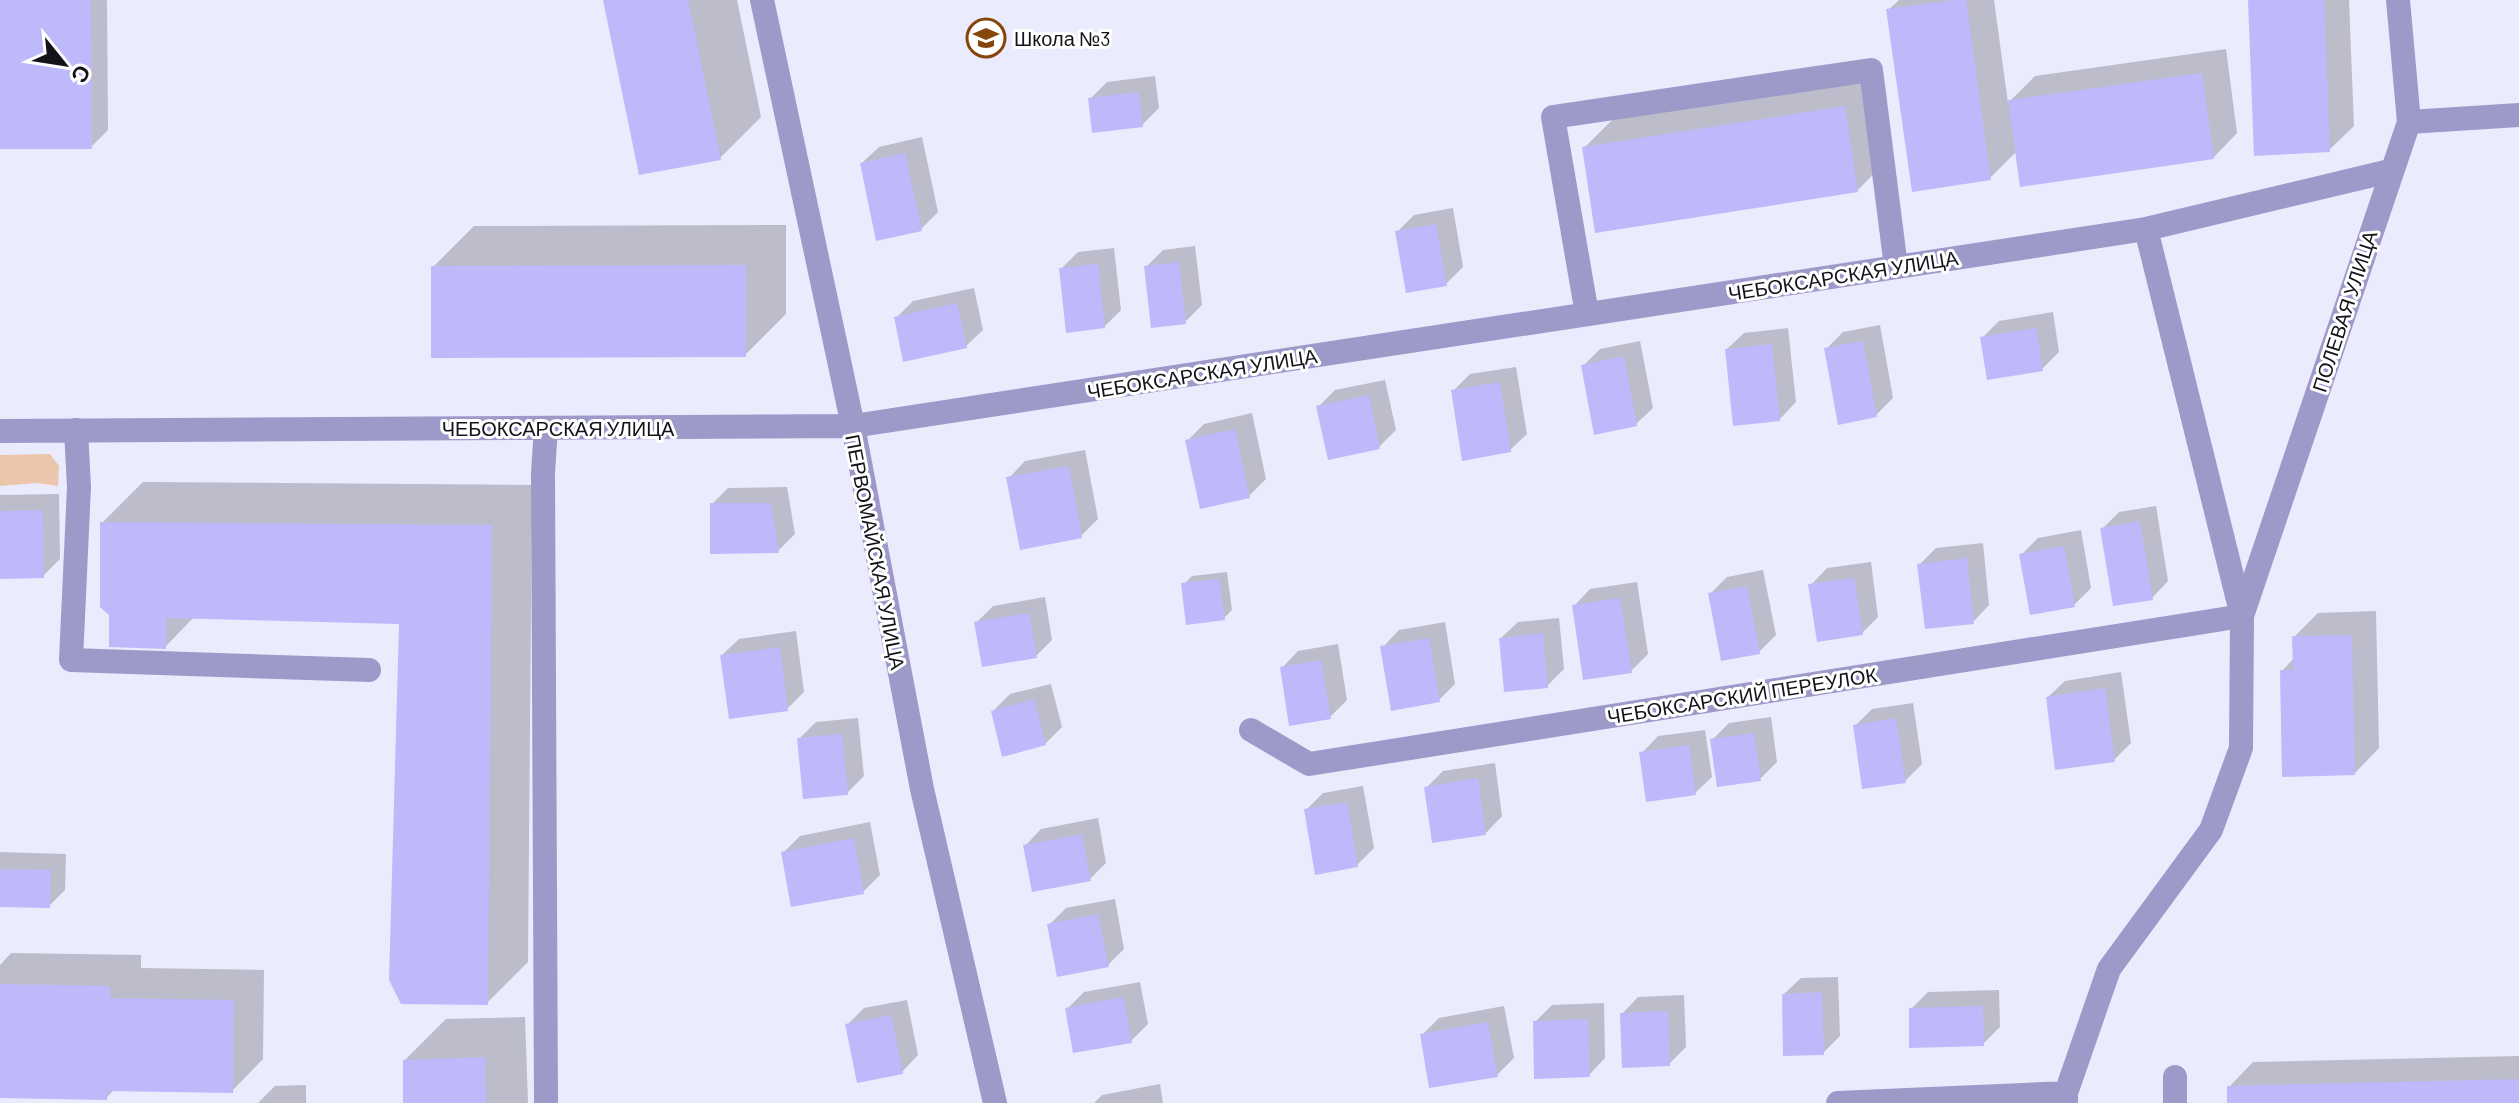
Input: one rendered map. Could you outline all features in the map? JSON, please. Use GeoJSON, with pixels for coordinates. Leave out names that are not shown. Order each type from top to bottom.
{"type":"FeatureCollection","features":[{"type":"Feature","properties":{"kind":"street","name":"ПЕРВОМАЙСКАЯ УЛИЦА"},"geometry":{"type":"LineString","coordinates":[[762,0],[853,426],[922,789],[995,1103]]}},
{"type":"Feature","properties":{"kind":"street","name":"ПОЛЕВАЯ УЛИЦА"},"geometry":{"type":"LineString","coordinates":[[2242,616],[2409,122],[2398,0]]}},
{"type":"Feature","properties":{"kind":"street"},"geometry":{"type":"LineString","coordinates":[[1587,314],[1553,117],[1871,70],[1896,267]]}},
{"type":"Feature","properties":{"kind":"street"},"geometry":{"type":"LineString","coordinates":[[2409,122],[2519,115]]}},
{"type":"Feature","properties":{"kind":"street","name":"ЧЕБОКСАРСКАЯ УЛИЦА"},"geometry":{"type":"LineString","coordinates":[[0,431],[853,426],[2146,229],[2390,171]]}},
{"type":"Feature","properties":{"kind":"street","name":"ПОЛЕВАЯ УЛИЦА"},"geometry":{"type":"LineString","coordinates":[[2066,1098],[2109,969],[2211,830],[2241,748],[2242,616],[2146,229]]}},
{"type":"Feature","properties":{"kind":"street"},"geometry":{"type":"LineString","coordinates":[[546,428],[543,473],[546,1103]]}},
{"type":"Feature","properties":{"kind":"street"},"geometry":{"type":"LineString","coordinates":[[76,430],[79,487],[71,660],[369,670]]}},
{"type":"Feature","properties":{"kind":"street","name":"ЧЕБОКСАРСКИЙ ПЕРЕУЛОК"},"geometry":{"type":"LineString","coordinates":[[1251,730],[1309,764],[2242,616]]}},
{"type":"Feature","properties":{"kind":"street"},"geometry":{"type":"LineString","coordinates":[[2175,1077],[2175,1103]]}},
{"type":"Feature","properties":{"kind":"street"},"geometry":{"type":"LineString","coordinates":[[1838,1103],[2066,1098]]}},
{"type":"Feature","properties":{"kind":"shaded area"},"geometry":{"type":"Polygon","coordinates":[[[50,454],[59,466],[58,486],[37,483],[0,486],[0,455],[50,454]]]}},
{"type":"Feature","properties":{"kind":"building"},"geometry":{"type":"Polygon","coordinates":[[[0,0],[91,0],[92,149],[0,149],[0,0]]]}},
{"type":"Feature","properties":{"kind":"building"},"geometry":{"type":"Polygon","coordinates":[[[603,0],[688,0],[721,160],[639,175],[603,0]]]}},
{"type":"Feature","properties":{"kind":"building"},"geometry":{"type":"Polygon","coordinates":[[[1966,0],[1991,180],[1912,192],[1886,9],[1966,0]]]}},
{"type":"Feature","properties":{"kind":"building"},"geometry":{"type":"Polygon","coordinates":[[[2248,0],[2324,0],[2330,152],[2254,156],[2248,0]]]}},
{"type":"Feature","properties":{"kind":"building"},"geometry":{"type":"Polygon","coordinates":[[[2202,73],[2214,159],[2020,187],[2008,100],[2202,73]]]}},
{"type":"Feature","properties":{"kind":"building"},"geometry":{"type":"Polygon","coordinates":[[[1139,92],[1143,127],[1092,133],[1088,98],[1139,92]]]}},
{"type":"Feature","properties":{"kind":"building"},"geometry":{"type":"Polygon","coordinates":[[[1845,106],[1858,192],[1595,233],[1582,147],[1845,106]]]}},
{"type":"Feature","properties":{"kind":"building"},"geometry":{"type":"Polygon","coordinates":[[[905,153],[922,231],[876,241],[860,163],[905,153]]]}},
{"type":"Feature","properties":{"kind":"building"},"geometry":{"type":"Polygon","coordinates":[[[1436,224],[1447,286],[1406,293],[1395,231],[1436,224]]]}},
{"type":"Feature","properties":{"kind":"building"},"geometry":{"type":"Polygon","coordinates":[[[1179,262],[1186,324],[1151,328],[1144,266],[1179,262]]]}},
{"type":"Feature","properties":{"kind":"building"},"geometry":{"type":"Polygon","coordinates":[[[1098,264],[1105,328],[1066,333],[1059,268],[1098,264]]]}},
{"type":"Feature","properties":{"kind":"building"},"geometry":{"type":"Polygon","coordinates":[[[746,265],[746,357],[431,358],[431,266],[746,265]]]}},
{"type":"Feature","properties":{"kind":"building"},"geometry":{"type":"Polygon","coordinates":[[[957,303],[967,348],[903,362],[894,317],[957,303]]]}},
{"type":"Feature","properties":{"kind":"building"},"geometry":{"type":"Polygon","coordinates":[[[2036,328],[2043,371],[1987,380],[1980,337],[2036,328]]]}},
{"type":"Feature","properties":{"kind":"building"},"geometry":{"type":"Polygon","coordinates":[[[1863,341],[1877,417],[1838,425],[1824,348],[1863,341]]]}},
{"type":"Feature","properties":{"kind":"building"},"geometry":{"type":"Polygon","coordinates":[[[1772,344],[1780,421],[1733,426],[1725,349],[1772,344]]]}},
{"type":"Feature","properties":{"kind":"building"},"geometry":{"type":"Polygon","coordinates":[[[1624,356],[1637,426],[1594,435],[1581,365],[1624,356]]]}},
{"type":"Feature","properties":{"kind":"building"},"geometry":{"type":"Polygon","coordinates":[[[1500,382],[1511,452],[1462,461],[1451,390],[1500,382]]]}},
{"type":"Feature","properties":{"kind":"building"},"geometry":{"type":"Polygon","coordinates":[[[1369,395],[1380,449],[1328,460],[1316,406],[1369,395]]]}},
{"type":"Feature","properties":{"kind":"building"},"geometry":{"type":"Polygon","coordinates":[[[1235,429],[1250,498],[1200,509],[1185,440],[1235,429]]]}},
{"type":"Feature","properties":{"kind":"building"},"geometry":{"type":"Polygon","coordinates":[[[1069,466],[1082,538],[1020,550],[1006,477],[1069,466]]]}},
{"type":"Feature","properties":{"kind":"building"},"geometry":{"type":"Polygon","coordinates":[[[710,503],[771,503],[779,553],[710,554],[710,503]]]}},
{"type":"Feature","properties":{"kind":"building"},"geometry":{"type":"Polygon","coordinates":[[[43,510],[44,578],[0,579],[0,511],[43,510]]]}},
{"type":"Feature","properties":{"kind":"building"},"geometry":{"type":"Polygon","coordinates":[[[2140,521],[2153,600],[2113,606],[2100,528],[2140,521]]]}},
{"type":"Feature","properties":{"kind":"building"},"geometry":{"type":"Polygon","coordinates":[[[100,522],[492,525],[488,1005],[401,1004],[389,980],[399,624],[166,618],[166,649],[109,647],[109,615],[100,607],[100,522]]]}},
{"type":"Feature","properties":{"kind":"building"},"geometry":{"type":"Polygon","coordinates":[[[2064,546],[2075,607],[2030,615],[2019,554],[2064,546]]]}},
{"type":"Feature","properties":{"kind":"building"},"geometry":{"type":"Polygon","coordinates":[[[1967,558],[1974,624],[1925,629],[1917,564],[1967,558]]]}},
{"type":"Feature","properties":{"kind":"building"},"geometry":{"type":"Polygon","coordinates":[[[1854,578],[1863,635],[1817,642],[1808,584],[1854,578]]]}},
{"type":"Feature","properties":{"kind":"building"},"geometry":{"type":"Polygon","coordinates":[[[1219,579],[1225,620],[1186,625],[1181,583],[1219,579]]]}},
{"type":"Feature","properties":{"kind":"building"},"geometry":{"type":"Polygon","coordinates":[[[1747,586],[1760,654],[1721,661],[1708,593],[1747,586]]]}},
{"type":"Feature","properties":{"kind":"building"},"geometry":{"type":"Polygon","coordinates":[[[1620,598],[1632,673],[1583,680],[1572,605],[1620,598]]]}},
{"type":"Feature","properties":{"kind":"building"},"geometry":{"type":"Polygon","coordinates":[[[1029,613],[1037,658],[982,667],[974,622],[1029,613]]]}},
{"type":"Feature","properties":{"kind":"building"},"geometry":{"type":"Polygon","coordinates":[[[1543,633],[1548,688],[1504,692],[1499,638],[1543,633]]]}},
{"type":"Feature","properties":{"kind":"building"},"geometry":{"type":"Polygon","coordinates":[[[2352,635],[2355,775],[2282,777],[2280,670],[2293,670],[2292,636],[2352,635]]]}},
{"type":"Feature","properties":{"kind":"building"},"geometry":{"type":"Polygon","coordinates":[[[1429,638],[1440,702],[1391,711],[1380,646],[1429,638]]]}},
{"type":"Feature","properties":{"kind":"building"},"geometry":{"type":"Polygon","coordinates":[[[780,647],[788,711],[729,719],[720,655],[780,647]]]}},
{"type":"Feature","properties":{"kind":"building"},"geometry":{"type":"Polygon","coordinates":[[[1321,660],[1331,719],[1289,726],[1280,667],[1321,660]]]}},
{"type":"Feature","properties":{"kind":"building"},"geometry":{"type":"Polygon","coordinates":[[[2105,688],[2115,762],[2055,770],[2046,697],[2105,688]]]}},
{"type":"Feature","properties":{"kind":"building"},"geometry":{"type":"Polygon","coordinates":[[[1034,699],[1046,745],[1002,757],[991,711],[1034,699]]]}},
{"type":"Feature","properties":{"kind":"building"},"geometry":{"type":"Polygon","coordinates":[[[1896,718],[1906,783],[1862,789],[1853,725],[1896,718]]]}},
{"type":"Feature","properties":{"kind":"building"},"geometry":{"type":"Polygon","coordinates":[[[1754,733],[1761,781],[1717,787],[1710,739],[1754,733]]]}},
{"type":"Feature","properties":{"kind":"building"},"geometry":{"type":"Polygon","coordinates":[[[842,734],[848,795],[803,799],[797,738],[842,734]]]}},
{"type":"Feature","properties":{"kind":"building"},"geometry":{"type":"Polygon","coordinates":[[[1689,745],[1696,795],[1646,802],[1639,752],[1689,745]]]}},
{"type":"Feature","properties":{"kind":"building"},"geometry":{"type":"Polygon","coordinates":[[[1478,778],[1486,835],[1432,843],[1424,787],[1478,778]]]}},
{"type":"Feature","properties":{"kind":"building"},"geometry":{"type":"Polygon","coordinates":[[[1347,802],[1358,867],[1315,875],[1304,809],[1347,802]]]}},
{"type":"Feature","properties":{"kind":"building"},"geometry":{"type":"Polygon","coordinates":[[[1082,834],[1091,881],[1032,892],[1023,845],[1082,834]]]}},
{"type":"Feature","properties":{"kind":"building"},"geometry":{"type":"Polygon","coordinates":[[[854,838],[864,894],[791,907],[781,852],[854,838]]]}},
{"type":"Feature","properties":{"kind":"building"},"geometry":{"type":"Polygon","coordinates":[[[0,869],[51,870],[50,908],[0,907],[0,869]]]}},
{"type":"Feature","properties":{"kind":"building"},"geometry":{"type":"Polygon","coordinates":[[[1098,914],[1109,967],[1057,977],[1047,924],[1098,914]]]}},
{"type":"Feature","properties":{"kind":"building"},"geometry":{"type":"Polygon","coordinates":[[[0,984],[110,986],[110,998],[234,1000],[233,1093],[107,1091],[107,1100],[0,1098],[0,984]]]}},
{"type":"Feature","properties":{"kind":"building"},"geometry":{"type":"Polygon","coordinates":[[[1822,992],[1824,1055],[1783,1056],[1782,994],[1822,992]]]}},
{"type":"Feature","properties":{"kind":"building"},"geometry":{"type":"Polygon","coordinates":[[[1123,997],[1132,1043],[1073,1053],[1065,1008],[1123,997]]]}},
{"type":"Feature","properties":{"kind":"building"},"geometry":{"type":"Polygon","coordinates":[[[1983,1006],[1984,1046],[1909,1048],[1909,1008],[1983,1006]]]}},
{"type":"Feature","properties":{"kind":"building"},"geometry":{"type":"Polygon","coordinates":[[[1668,1011],[1670,1066],[1622,1068],[1620,1013],[1668,1011]]]}},
{"type":"Feature","properties":{"kind":"building"},"geometry":{"type":"Polygon","coordinates":[[[891,1015],[903,1074],[857,1083],[845,1024],[891,1015]]]}},
{"type":"Feature","properties":{"kind":"building"},"geometry":{"type":"Polygon","coordinates":[[[1588,1019],[1590,1077],[1534,1079],[1533,1021],[1588,1019]]]}},
{"type":"Feature","properties":{"kind":"building"},"geometry":{"type":"Polygon","coordinates":[[[1488,1022],[1498,1077],[1429,1088],[1420,1034],[1488,1022]]]}},
{"type":"Feature","properties":{"kind":"building"},"geometry":{"type":"Polygon","coordinates":[[[485,1057],[486,1103],[403,1103],[403,1060],[485,1057]]]}},
{"type":"Feature","properties":{"kind":"building"},"geometry":{"type":"Polygon","coordinates":[[[2519,1079],[2519,1103],[2227,1103],[2227,1086],[2519,1079]]]}},
{"type":"Feature","properties":{"kind":"place","name":"Школа №3"},"geometry":{"type":"Point","coordinates":[986,38]}}]}
